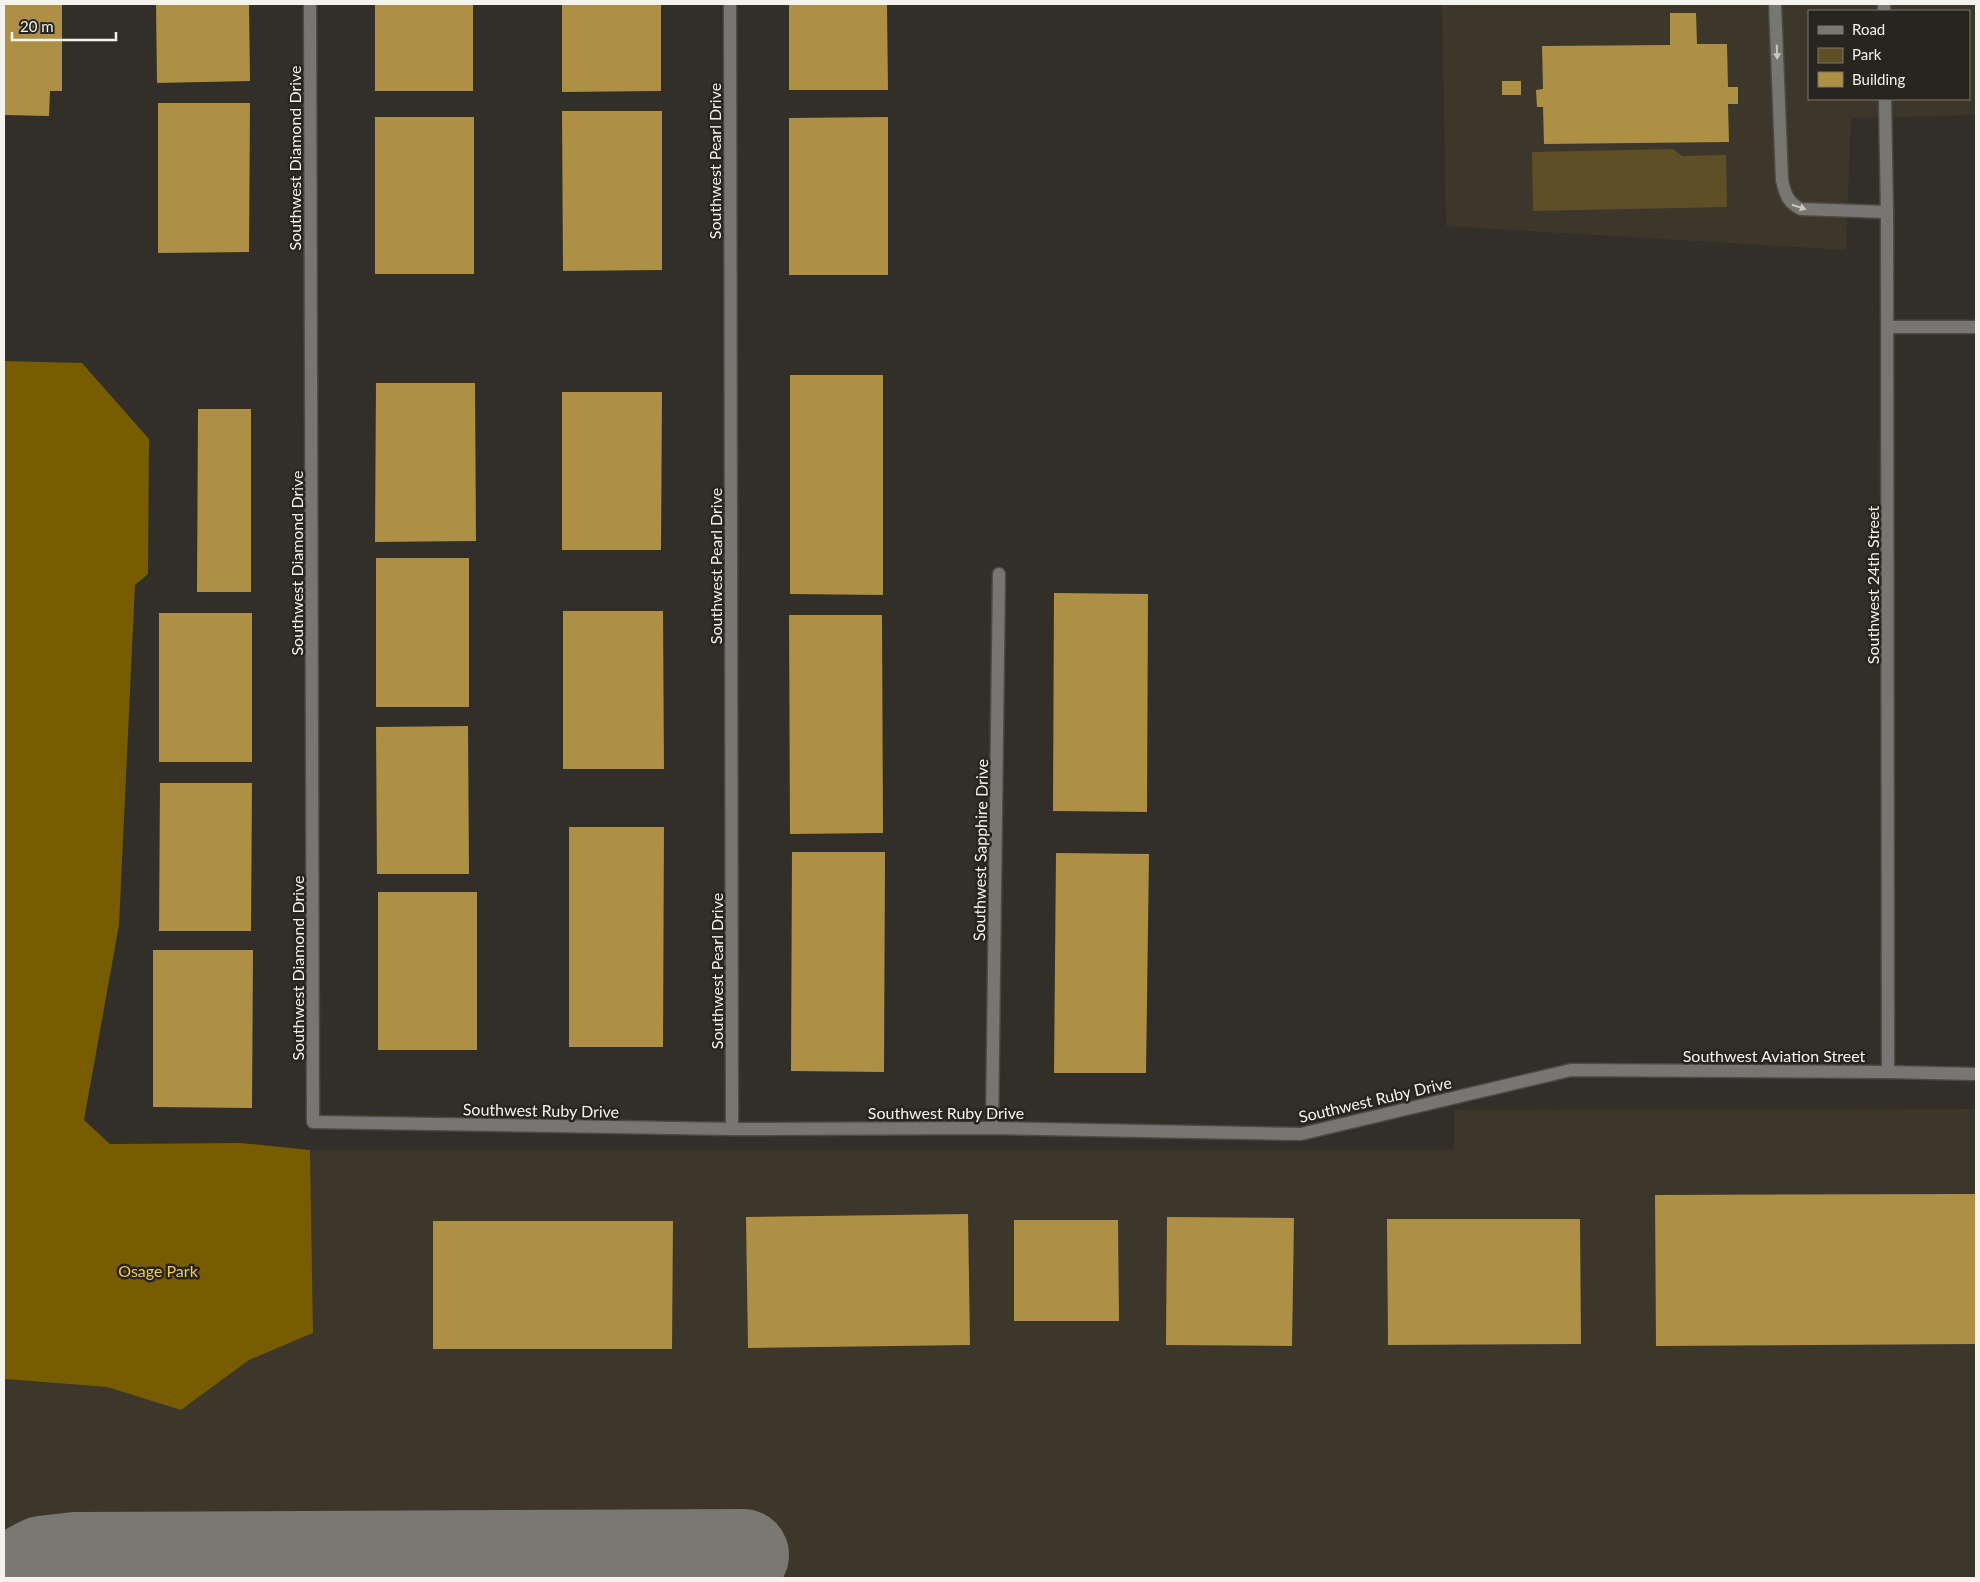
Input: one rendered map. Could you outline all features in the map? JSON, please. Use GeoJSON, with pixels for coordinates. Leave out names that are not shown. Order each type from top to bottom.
{"type":"FeatureCollection","features":[{"type":"Feature","properties":{"kind":"street","name":"Southwest Diamond Drive"},"geometry":{"type":"LineString","coordinates":[[310,4],[313,1122]]}},
{"type":"Feature","properties":{"kind":"street","name":"Southwest Pearl Drive"},"geometry":{"type":"LineString","coordinates":[[730,4],[732,1129]]}},
{"type":"Feature","properties":{"kind":"street"},"geometry":{"type":"LineString","coordinates":[[1775,4],[1784,192],[1791,205],[1801,209],[1887,212]]}},
{"type":"Feature","properties":{"kind":"street","name":"Southwest 24th Street"},"geometry":{"type":"LineString","coordinates":[[1885,100],[1888,327],[1888,1072]]}},
{"type":"Feature","properties":{"kind":"street"},"geometry":{"type":"LineString","coordinates":[[1888,327],[1976,327]]}},
{"type":"Feature","properties":{"kind":"street","name":"Southwest Sapphire Drive"},"geometry":{"type":"LineString","coordinates":[[992,1128],[999,574]]}},
{"type":"Feature","properties":{"kind":"street","name":"Southwest Ruby Drive"},"geometry":{"type":"LineString","coordinates":[[313,1122],[732,1129],[992,1128],[1301,1134],[1571,1070]]}},
{"type":"Feature","properties":{"kind":"street","name":"Southwest Aviation Street"},"geometry":{"type":"LineString","coordinates":[[1571,1070],[1976,1074]]}},
{"type":"Feature","properties":{"kind":"shaded area"},"geometry":{"type":"Polygon","coordinates":[[[1442,4],[1976,4],[1976,115],[1851,118],[1846,250],[1446,226],[1442,4]]]}},
{"type":"Feature","properties":{"kind":"shaded area"},"geometry":{"type":"Polygon","coordinates":[[[1976,1109],[1976,1578],[4,1578],[4,1379],[107,1387],[181,1410],[249,1360],[313,1333],[310,1150],[1454,1150],[1454,1110],[1976,1109]]]}},
{"type":"Feature","properties":{"kind":"green space"},"geometry":{"type":"Polygon","coordinates":[[[1673,149],[1682,156],[1726,155],[1727,207],[1533,211],[1532,152],[1673,149]]]}},
{"type":"Feature","properties":{"kind":"green space","name":"Osage Park"},"geometry":{"type":"Polygon","coordinates":[[[4,361],[82,363],[149,439],[148,574],[135,585],[119,925],[84,1120],[110,1144],[241,1143],[310,1150],[313,1333],[249,1360],[181,1410],[107,1387],[4,1379],[4,361]]]}},
{"type":"Feature","properties":{"kind":"building"},"geometry":{"type":"Polygon","coordinates":[[[4,4],[62,4],[62,91],[50,91],[49,116],[4,115],[4,4]]]}},
{"type":"Feature","properties":{"kind":"building"},"geometry":{"type":"Polygon","coordinates":[[[156,4],[249,4],[250,81],[157,83],[156,4]]]}},
{"type":"Feature","properties":{"kind":"building"},"geometry":{"type":"Polygon","coordinates":[[[375,4],[473,4],[473,91],[375,91],[375,4]]]}},
{"type":"Feature","properties":{"kind":"building"},"geometry":{"type":"Polygon","coordinates":[[[562,4],[661,4],[661,91],[562,92],[562,4]]]}},
{"type":"Feature","properties":{"kind":"building"},"geometry":{"type":"Polygon","coordinates":[[[789,4],[887,4],[888,90],[789,90],[789,4]]]}},
{"type":"Feature","properties":{"kind":"building"},"geometry":{"type":"Polygon","coordinates":[[[1670,13],[1696,13],[1697,44],[1727,44],[1728,87],[1738,87],[1738,104],[1728,104],[1729,142],[1544,144],[1543,107],[1537,107],[1536,90],[1543,89],[1542,46],[1670,45],[1670,13]]]}},
{"type":"Feature","properties":{"kind":"building"},"geometry":{"type":"Polygon","coordinates":[[[1502,81],[1521,81],[1521,95],[1502,95],[1502,81]]]}},
{"type":"Feature","properties":{"kind":"building"},"geometry":{"type":"Polygon","coordinates":[[[158,103],[250,103],[249,252],[158,253],[158,103]]]}},
{"type":"Feature","properties":{"kind":"building"},"geometry":{"type":"Polygon","coordinates":[[[562,111],[662,111],[662,270],[563,271],[562,111]]]}},
{"type":"Feature","properties":{"kind":"building"},"geometry":{"type":"Polygon","coordinates":[[[375,117],[474,117],[474,274],[375,274],[375,117]]]}},
{"type":"Feature","properties":{"kind":"building"},"geometry":{"type":"Polygon","coordinates":[[[888,117],[888,275],[789,275],[789,118],[888,117]]]}},
{"type":"Feature","properties":{"kind":"building"},"geometry":{"type":"Polygon","coordinates":[[[790,375],[883,375],[883,595],[790,594],[790,375]]]}},
{"type":"Feature","properties":{"kind":"building"},"geometry":{"type":"Polygon","coordinates":[[[376,383],[475,383],[476,541],[375,542],[376,383]]]}},
{"type":"Feature","properties":{"kind":"building"},"geometry":{"type":"Polygon","coordinates":[[[562,392],[662,392],[661,550],[562,550],[562,392]]]}},
{"type":"Feature","properties":{"kind":"building"},"geometry":{"type":"Polygon","coordinates":[[[198,409],[251,409],[251,592],[197,592],[198,409]]]}},
{"type":"Feature","properties":{"kind":"building"},"geometry":{"type":"Polygon","coordinates":[[[376,558],[469,558],[469,707],[376,707],[376,558]]]}},
{"type":"Feature","properties":{"kind":"building"},"geometry":{"type":"Polygon","coordinates":[[[1054,593],[1148,594],[1147,812],[1053,811],[1054,593]]]}},
{"type":"Feature","properties":{"kind":"building"},"geometry":{"type":"Polygon","coordinates":[[[563,611],[663,611],[664,769],[563,769],[563,611]]]}},
{"type":"Feature","properties":{"kind":"building"},"geometry":{"type":"Polygon","coordinates":[[[159,613],[252,613],[252,762],[159,762],[159,613]]]}},
{"type":"Feature","properties":{"kind":"building"},"geometry":{"type":"Polygon","coordinates":[[[789,615],[882,615],[883,833],[790,834],[789,615]]]}},
{"type":"Feature","properties":{"kind":"building"},"geometry":{"type":"Polygon","coordinates":[[[468,726],[469,874],[377,874],[376,727],[468,726]]]}},
{"type":"Feature","properties":{"kind":"building"},"geometry":{"type":"Polygon","coordinates":[[[160,783],[252,783],[251,931],[159,931],[160,783]]]}},
{"type":"Feature","properties":{"kind":"building"},"geometry":{"type":"Polygon","coordinates":[[[569,827],[664,827],[663,1047],[569,1047],[569,827]]]}},
{"type":"Feature","properties":{"kind":"building"},"geometry":{"type":"Polygon","coordinates":[[[792,852],[885,852],[884,1072],[791,1071],[792,852]]]}},
{"type":"Feature","properties":{"kind":"building"},"geometry":{"type":"Polygon","coordinates":[[[1056,853],[1149,854],[1146,1073],[1054,1073],[1056,853]]]}},
{"type":"Feature","properties":{"kind":"building"},"geometry":{"type":"Polygon","coordinates":[[[378,892],[477,892],[477,1050],[378,1050],[378,892]]]}},
{"type":"Feature","properties":{"kind":"building"},"geometry":{"type":"Polygon","coordinates":[[[153,950],[253,950],[252,1108],[153,1107],[153,950]]]}},
{"type":"Feature","properties":{"kind":"building"},"geometry":{"type":"Polygon","coordinates":[[[1976,1194],[1976,1344],[1656,1346],[1655,1195],[1976,1194]]]}},
{"type":"Feature","properties":{"kind":"building"},"geometry":{"type":"Polygon","coordinates":[[[968,1214],[970,1345],[748,1348],[746,1217],[968,1214]]]}},
{"type":"Feature","properties":{"kind":"building"},"geometry":{"type":"Polygon","coordinates":[[[1167,1217],[1294,1218],[1292,1346],[1166,1345],[1167,1217]]]}},
{"type":"Feature","properties":{"kind":"building"},"geometry":{"type":"Polygon","coordinates":[[[1387,1219],[1580,1219],[1581,1344],[1388,1345],[1387,1219]]]}},
{"type":"Feature","properties":{"kind":"building"},"geometry":{"type":"Polygon","coordinates":[[[1014,1220],[1118,1220],[1119,1321],[1014,1321],[1014,1220]]]}},
{"type":"Feature","properties":{"kind":"building"},"geometry":{"type":"Polygon","coordinates":[[[433,1221],[673,1221],[672,1349],[433,1349],[433,1221]]]}},
{"type":"Feature","properties":{"kind":"taxiway"},"geometry":{"type":"LineString","coordinates":[[12,1578],[42,1562],[76,1558],[743,1555]]}}]}
